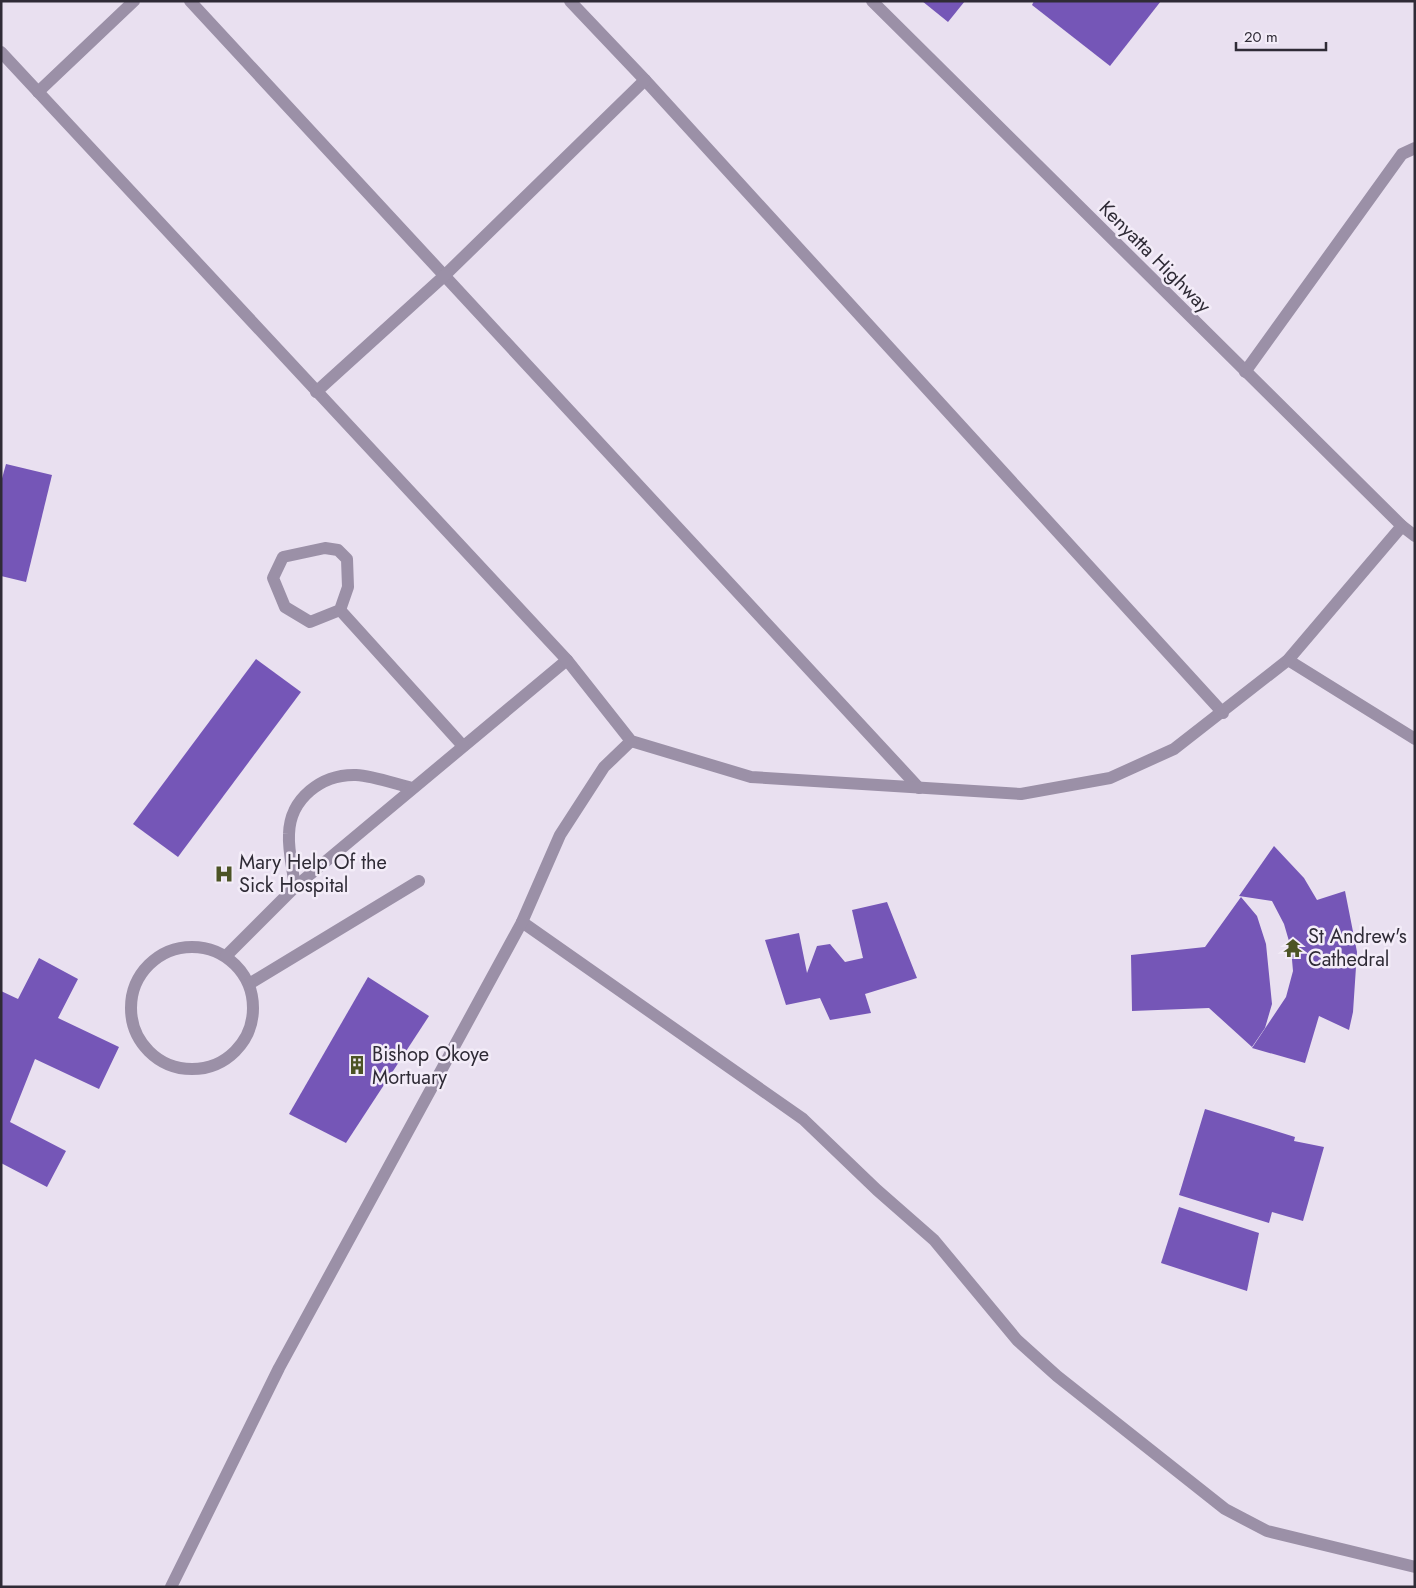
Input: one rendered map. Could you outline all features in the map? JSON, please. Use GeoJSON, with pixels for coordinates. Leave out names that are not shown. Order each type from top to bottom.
{"type":"FeatureCollection","features":[{"type":"Feature","properties":{"kind":"street"},"geometry":{"type":"LineString","coordinates":[[38,92],[134,1]]}},
{"type":"Feature","properties":{"kind":"street"},"geometry":{"type":"LineString","coordinates":[[190,1],[443,277],[919,788]]}},
{"type":"Feature","properties":{"kind":"street"},"geometry":{"type":"LineString","coordinates":[[570,1],[645,80],[1223,713]]}},
{"type":"Feature","properties":{"kind":"street","name":"Kenyatta Highway"},"geometry":{"type":"LineString","coordinates":[[872,1],[1244,372],[1402,526],[1415,536]]}},
{"type":"Feature","properties":{"kind":"street"},"geometry":{"type":"LineString","coordinates":[[1,52],[567,660],[631,741],[751,777],[1021,794],[1110,778],[1174,749],[1223,713],[1288,660],[1402,526]]}},
{"type":"Feature","properties":{"kind":"street"},"geometry":{"type":"LineString","coordinates":[[316,392],[443,277],[645,80]]}},
{"type":"Feature","properties":{"kind":"street"},"geometry":{"type":"LineString","coordinates":[[1244,372],[1402,154],[1415,148]]}},
{"type":"Feature","properties":{"kind":"street"},"geometry":{"type":"LineString","coordinates":[[325,548],[338,550],[347,559],[348,578],[348,587],[340,610],[310,622],[286,607],[273,578],[283,557],[325,548]]}},
{"type":"Feature","properties":{"kind":"street"},"geometry":{"type":"LineString","coordinates":[[340,610],[463,746]]}},
{"type":"Feature","properties":{"kind":"street"},"geometry":{"type":"LineString","coordinates":[[226,956],[295,887],[567,660]]}},
{"type":"Feature","properties":{"kind":"street"},"geometry":{"type":"LineString","coordinates":[[1288,660],[1415,739]]}},
{"type":"Feature","properties":{"kind":"street"},"geometry":{"type":"LineString","coordinates":[[171,1587],[279,1368],[522,922],[560,835],[604,767],[631,741]]}},
{"type":"Feature","properties":{"kind":"street"},"geometry":{"type":"LineString","coordinates":[[295,887],[289,834],[292,815],[300,799],[316,785],[336,778],[357,775],[412,788]]}},
{"type":"Feature","properties":{"kind":"street"},"geometry":{"type":"LineString","coordinates":[[249,984],[419,881]]}},
{"type":"Feature","properties":{"kind":"street"},"geometry":{"type":"LineString","coordinates":[[522,922],[802,1119],[934,1240],[1017,1340],[1057,1376],[1225,1509],[1267,1531],[1415,1567]]}},
{"type":"Feature","properties":{"kind":"street"},"geometry":{"type":"LineString","coordinates":[[180,948],[204,948],[226,956],[239,968],[249,984],[254,1007],[251,1030],[238,1050],[220,1064],[198,1070],[174,1068],[153,1057],[138,1039],[130,1017],[132,994],[142,972],[158,956],[180,948]]}},
{"type":"Feature","properties":{"kind":"building"},"geometry":{"type":"Polygon","coordinates":[[[922,1],[965,1],[948,22],[922,1]]]}},
{"type":"Feature","properties":{"kind":"building"},"geometry":{"type":"Polygon","coordinates":[[[1034,1],[1161,1],[1110,66],[1032,5],[1034,1]]]}},
{"type":"Feature","properties":{"kind":"building"},"geometry":{"type":"Polygon","coordinates":[[[6,464],[52,475],[26,582],[1,576],[1,482],[6,464]]]}},
{"type":"Feature","properties":{"kind":"building"},"geometry":{"type":"Polygon","coordinates":[[[256,659],[301,692],[178,857],[133,824],[256,659]]]}},
{"type":"Feature","properties":{"kind":"building"},"geometry":{"type":"Polygon","coordinates":[[[1274,846],[1304,878],[1317,900],[1345,891],[1357,952],[1353,1012],[1349,1030],[1319,1016],[1305,1063],[1252,1048],[1286,997],[1293,971],[1291,948],[1284,924],[1272,901],[1239,896],[1274,846]]]}},
{"type":"Feature","properties":{"kind":"building"},"geometry":{"type":"Polygon","coordinates":[[[1241,897],[1257,916],[1266,944],[1272,1004],[1265,1028],[1252,1047],[1209,1008],[1132,1011],[1131,955],[1205,947],[1241,897]]]}},
{"type":"Feature","properties":{"kind":"building"},"geometry":{"type":"Polygon","coordinates":[[[887,902],[917,978],[865,994],[871,1013],[830,1020],[820,998],[786,1005],[765,940],[799,933],[807,973],[817,946],[830,944],[845,962],[863,958],[852,910],[887,902]]]}},
{"type":"Feature","properties":{"kind":"building"},"geometry":{"type":"Polygon","coordinates":[[[39,958],[78,979],[58,1018],[119,1047],[99,1089],[35,1059],[10,1122],[66,1151],[47,1187],[1,1163],[1,991],[18,999],[39,958]]]}},
{"type":"Feature","properties":{"kind":"building","name":"Bishop Okoye Mortuary"},"geometry":{"type":"Polygon","coordinates":[[[368,977],[429,1016],[346,1143],[289,1114],[368,977]]]}},
{"type":"Feature","properties":{"kind":"building"},"geometry":{"type":"Polygon","coordinates":[[[1205,1109],[1295,1137],[1294,1141],[1324,1147],[1303,1221],[1272,1212],[1269,1223],[1179,1195],[1205,1109]]]}},
{"type":"Feature","properties":{"kind":"building"},"geometry":{"type":"Polygon","coordinates":[[[1179,1207],[1259,1233],[1247,1291],[1161,1263],[1179,1207]]]}},
{"type":"Feature","properties":{"kind":"place","name":"Mary Help Of the Sick Hospital"},"geometry":{"type":"Point","coordinates":[224,874]}},
{"type":"Feature","properties":{"kind":"place","name":"St Andrew's Cathedral"},"geometry":{"type":"Point","coordinates":[1293,948]}},
{"type":"Feature","properties":{"kind":"place","name":"Bishop Okoye Mortuary"},"geometry":{"type":"Point","coordinates":[357,1065]}}]}
